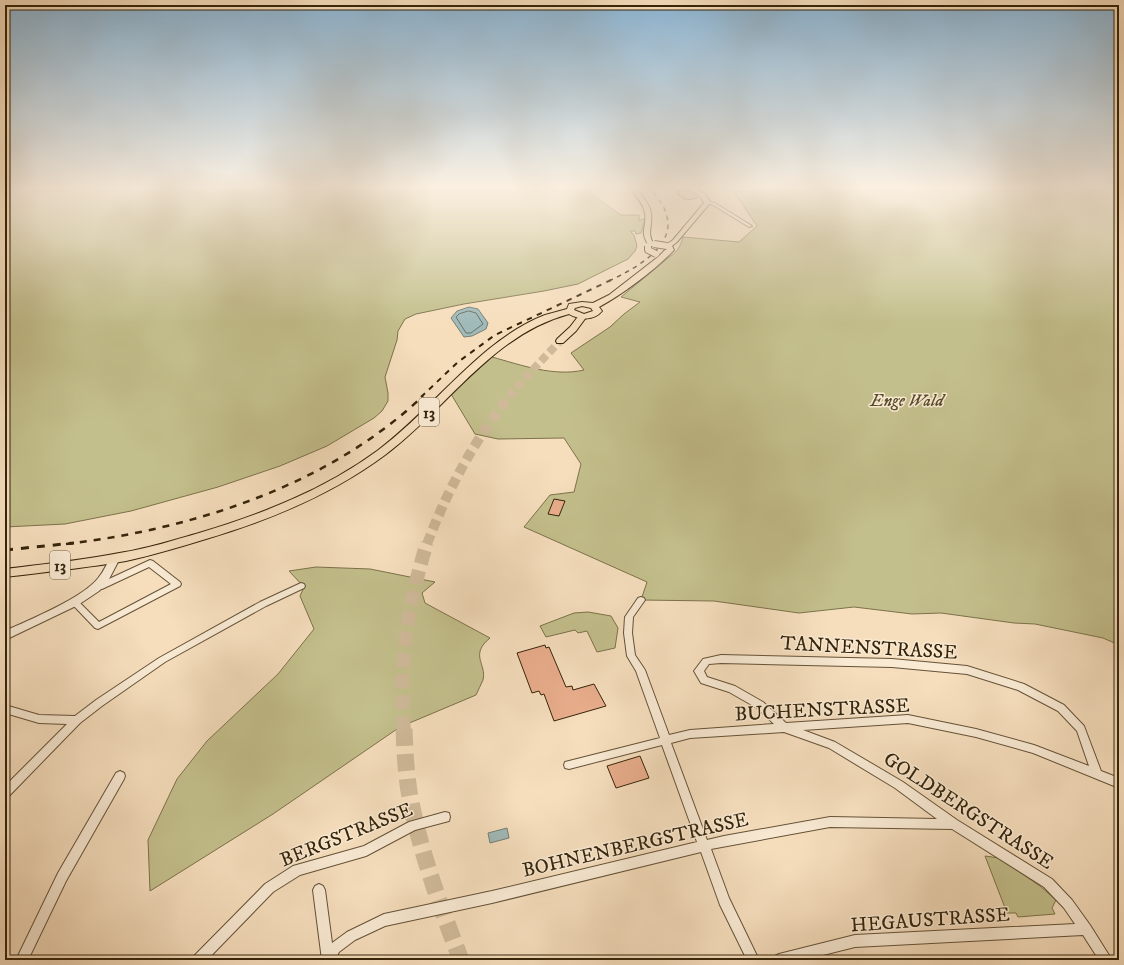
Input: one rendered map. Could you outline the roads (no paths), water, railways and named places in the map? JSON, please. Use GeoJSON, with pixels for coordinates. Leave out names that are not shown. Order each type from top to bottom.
{"type":"FeatureCollection","features":[{"type":"Feature","properties":{"kind":"main road"},"geometry":{"type":"LineString","coordinates":[[647,233],[646,237],[651,245],[669,247],[681,233]]}},
{"type":"Feature","properties":{"kind":"main road","name":"13"},"geometry":{"type":"LineString","coordinates":[[651,245],[647,248],[648,250],[657,256],[652,266]]}},
{"type":"Feature","properties":{"kind":"main road","name":"13"},"geometry":{"type":"LineString","coordinates":[[594,306],[612,297],[661,259],[669,247]]}},
{"type":"Feature","properties":{"kind":"main road"},"geometry":{"type":"LineString","coordinates":[[560,341],[583,320],[603,314],[604,309],[612,297]]}},
{"type":"Feature","properties":{"kind":"main road","name":"13"},"geometry":{"type":"LineString","coordinates":[[5,573],[114,558],[180,544],[285,508],[327,488],[390,446],[414,426],[461,378],[507,341],[546,318],[570,311],[571,307],[579,304],[587,304],[597,308],[597,312],[583,320]]}},
{"type":"Feature","properties":{"kind":"main road"},"geometry":{"type":"LineString","coordinates":[[570,311],[583,320]]}},
{"type":"Feature","properties":{"kind":"street"},"geometry":{"type":"LineString","coordinates":[[96,588],[103,580],[114,558]]}},
{"type":"Feature","properties":{"kind":"street"},"geometry":{"type":"LineString","coordinates":[[5,636],[74,602],[96,588],[150,563],[176,584],[98,626],[74,602]]}},
{"type":"Feature","properties":{"kind":"street"},"geometry":{"type":"LineString","coordinates":[[5,793],[77,720],[162,660],[245,613],[301,586]]}},
{"type":"Feature","properties":{"kind":"street"},"geometry":{"type":"LineString","coordinates":[[641,600],[629,617],[628,633],[631,656],[640,670],[724,901],[753,960]]}},
{"type":"Feature","properties":{"kind":"street","name":"TANNENSTRASSE"},"geometry":{"type":"LineString","coordinates":[[783,727],[760,705],[732,689],[704,680],[698,671],[706,661],[721,659],[892,663],[967,670],[1021,687],[1061,708],[1081,728],[1098,775]]}},
{"type":"Feature","properties":{"kind":"street"},"geometry":{"type":"LineString","coordinates":[[5,709],[39,719],[77,720]]}},
{"type":"Feature","properties":{"kind":"street","name":"BUCHENSTRASSE"},"geometry":{"type":"LineString","coordinates":[[569,765],[690,734],[908,719],[976,733],[1034,749],[1119,783]]}},
{"type":"Feature","properties":{"kind":"street","name":"GOLDBERGSTRASSE"},"geometry":{"type":"LineString","coordinates":[[783,727],[832,745],[899,785],[953,824],[1048,883],[1068,904],[1086,928],[1106,960]]}},
{"type":"Feature","properties":{"kind":"street"},"geometry":{"type":"LineString","coordinates":[[22,960],[62,877],[120,776]]}},
{"type":"Feature","properties":{"kind":"street","name":"BERGSTRASSE"},"geometry":{"type":"LineString","coordinates":[[198,960],[269,888],[297,870],[366,851],[413,826],[445,818]]}},
{"type":"Feature","properties":{"kind":"street","name":"BOHNENBERGSTRASSE"},"geometry":{"type":"LineString","coordinates":[[328,960],[336,948],[351,936],[384,920],[492,897],[724,841],[830,822],[953,824]]}},
{"type":"Feature","properties":{"kind":"street"},"geometry":{"type":"LineString","coordinates":[[319,890],[328,960]]}},
{"type":"Feature","properties":{"kind":"street","name":"HEGAUSTRASSE"},"geometry":{"type":"LineString","coordinates":[[779,960],[854,942],[1086,928]]}},
{"type":"Feature","properties":{"kind":"water"},"geometry":{"type":"Polygon","coordinates":[[[469,307],[478,309],[488,323],[486,329],[472,336],[464,337],[451,318],[457,311],[469,307]]]}},
{"type":"Feature","properties":{"kind":"water"},"geometry":{"type":"Polygon","coordinates":[[[507,828],[509,838],[490,843],[488,833],[507,828]]]}},
{"type":"Feature","properties":{"kind":"tunnel"},"geometry":{"type":"LineString","coordinates":[[509,397],[560,341]]}},
{"type":"Feature","properties":{"kind":"tunnel"},"geometry":{"type":"LineString","coordinates":[[427,544],[462,467],[484,431],[510,396]]}},
{"type":"Feature","properties":{"kind":"tunnel"},"geometry":{"type":"LineString","coordinates":[[404,730],[402,683],[406,635],[420,566],[427,543]]}},
{"type":"Feature","properties":{"kind":"tunnel"},"geometry":{"type":"LineString","coordinates":[[404,729],[408,784],[415,822],[433,882],[461,960]]}},
{"type":"Feature","properties":{"kind":"railway"},"geometry":{"type":"LineString","coordinates":[[611,280],[629,271],[650,256],[665,239],[667,233]]}},
{"type":"Feature","properties":{"kind":"railway"},"geometry":{"type":"LineString","coordinates":[[421,397],[458,362],[495,335],[611,280]]}},
{"type":"Feature","properties":{"kind":"railway"},"geometry":{"type":"LineString","coordinates":[[70,543],[114,537],[162,527],[210,514],[256,498],[302,478],[345,455],[386,428],[423,396]]}},
{"type":"Feature","properties":{"kind":"railway"},"geometry":{"type":"LineString","coordinates":[[5,550],[70,543]]}},
{"type":"Feature","properties":{"kind":"railway"},"geometry":{"type":"LineString","coordinates":[[66,544],[70,543]]}},
{"type":"Feature","properties":{"kind":"park label","name":"Enge Wald"},"geometry":{"type":"Point","coordinates":[907,400]}}]}
